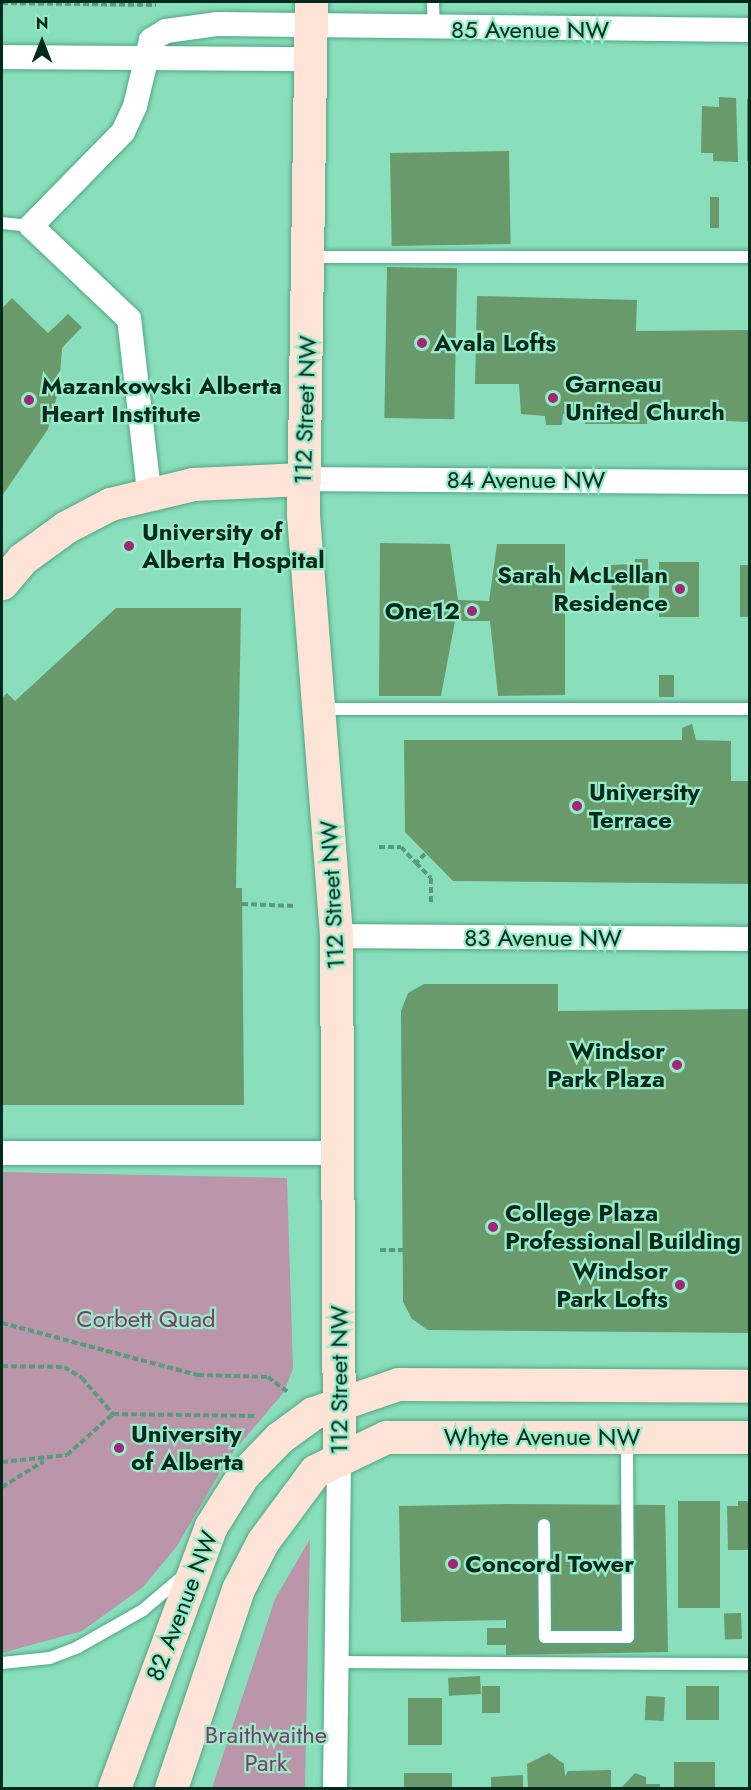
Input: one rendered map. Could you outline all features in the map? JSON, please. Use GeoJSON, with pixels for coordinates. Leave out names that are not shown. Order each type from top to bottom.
{"type":"FeatureCollection","features":[{"type":"Feature","properties":{"kind":"main road","name":"112 Street NW"},"geometry":{"type":"LineString","coordinates":[[311,14],[310,257],[303,479],[336,936],[339,1457]]}},
{"type":"Feature","properties":{"kind":"main road"},"geometry":{"type":"LineString","coordinates":[[2,582],[22,559],[66,527],[149,491],[303,479]]}},
{"type":"Feature","properties":{"kind":"main road"},"geometry":{"type":"LineString","coordinates":[[339,1401],[398,1384],[750,1386]]}},
{"type":"Feature","properties":{"kind":"main road","name":"82 Avenue NW"},"geometry":{"type":"LineString","coordinates":[[114,1788],[191,1569],[243,1475],[285,1433],[339,1401]]}},
{"type":"Feature","properties":{"kind":"main road","name":"Whyte Avenue NW"},"geometry":{"type":"LineString","coordinates":[[339,1457],[386,1437],[750,1437]]}},
{"type":"Feature","properties":{"kind":"main road","name":"82 Avenue NW"},"geometry":{"type":"LineString","coordinates":[[171,1788],[238,1589],[300,1487],[339,1457]]}},
{"type":"Feature","properties":{"kind":"street","name":"85 Avenue NW"},"geometry":{"type":"LineString","coordinates":[[143,58],[151,40],[166,31],[311,14],[434,29],[750,30]]}},
{"type":"Feature","properties":{"kind":"street"},"geometry":{"type":"LineString","coordinates":[[2,57],[311,59]]}},
{"type":"Feature","properties":{"kind":"street"},"geometry":{"type":"LineString","coordinates":[[143,58],[135,106],[123,132],[31,226],[129,319],[149,491]]}},
{"type":"Feature","properties":{"kind":"street","name":"84 Avenue NW"},"geometry":{"type":"LineString","coordinates":[[303,479],[750,482]]}},
{"type":"Feature","properties":{"kind":"street","name":"83 Avenue NW"},"geometry":{"type":"LineString","coordinates":[[336,936],[742,939]]}},
{"type":"Feature","properties":{"kind":"street"},"geometry":{"type":"LineString","coordinates":[[2,1153],[339,1153]]}},
{"type":"Feature","properties":{"kind":"street","name":"112 Street NW"},"geometry":{"type":"LineString","coordinates":[[335,1788],[334,1662],[339,1457]]}},
{"type":"Feature","properties":{"kind":"lane"},"geometry":{"type":"LineString","coordinates":[[433,2],[434,29]]}},
{"type":"Feature","properties":{"kind":"lane"},"geometry":{"type":"LineString","coordinates":[[2,223],[31,226]]}},
{"type":"Feature","properties":{"kind":"lane"},"geometry":{"type":"LineString","coordinates":[[310,257],[750,257]]}},
{"type":"Feature","properties":{"kind":"lane"},"geometry":{"type":"LineString","coordinates":[[321,708],[750,709]]}},
{"type":"Feature","properties":{"kind":"lane"},"geometry":{"type":"LineString","coordinates":[[544,1526],[545,1637],[628,1637],[627,1437]]}},
{"type":"Feature","properties":{"kind":"lane"},"geometry":{"type":"LineString","coordinates":[[2,1663],[34,1660],[107,1632],[191,1569]]}},
{"type":"Feature","properties":{"kind":"lane"},"geometry":{"type":"LineString","coordinates":[[334,1662],[750,1664]]}},
{"type":"Feature","properties":{"kind":"path"},"geometry":{"type":"LineString","coordinates":[[2,3],[163,5]]}},
{"type":"Feature","properties":{"kind":"path"},"geometry":{"type":"LineString","coordinates":[[379,847],[401,847],[431,878],[431,903]]}},
{"type":"Feature","properties":{"kind":"path"},"geometry":{"type":"LineString","coordinates":[[416,863],[425,854]]}},
{"type":"Feature","properties":{"kind":"path"},"geometry":{"type":"LineString","coordinates":[[242,904],[295,906]]}},
{"type":"Feature","properties":{"kind":"path"},"geometry":{"type":"LineString","coordinates":[[380,1250],[403,1250]]}},
{"type":"Feature","properties":{"kind":"path"},"geometry":{"type":"LineString","coordinates":[[2,1323],[198,1375],[268,1377],[288,1392]]}},
{"type":"Feature","properties":{"kind":"path"},"geometry":{"type":"LineString","coordinates":[[2,1366],[64,1366],[82,1378],[113,1414]]}},
{"type":"Feature","properties":{"kind":"path"},"geometry":{"type":"LineString","coordinates":[[2,1462],[47,1459],[67,1455],[113,1414],[248,1413],[261,1418]]}},
{"type":"Feature","properties":{"kind":"path"},"geometry":{"type":"LineString","coordinates":[[2,1487],[47,1459]]}},
{"type":"Feature","properties":{"kind":"green space","name":"Corbett Quad"},"geometry":{"type":"Polygon","coordinates":[[[2,1172],[287,1178],[293,1369],[284,1392],[229,1457],[177,1546],[143,1587],[82,1631],[2,1653],[2,1172]]]}},
{"type":"Feature","properties":{"kind":"green space","name":"Braithwaithe Park"},"geometry":{"type":"Polygon","coordinates":[[[310,1539],[305,1788],[212,1788],[275,1599],[310,1539]]]}},
{"type":"Feature","properties":{"kind":"building"},"geometry":{"type":"Polygon","coordinates":[[[719,97],[736,98],[738,162],[713,161],[713,153],[701,153],[702,106],[719,107],[719,97]]]}},
{"type":"Feature","properties":{"kind":"building"},"geometry":{"type":"Polygon","coordinates":[[[747,99],[750,99],[750,161],[747,161],[747,99]]]}},
{"type":"Feature","properties":{"kind":"building"},"geometry":{"type":"Polygon","coordinates":[[[509,151],[511,244],[392,246],[390,153],[509,151]]]}},
{"type":"Feature","properties":{"kind":"building"},"geometry":{"type":"Polygon","coordinates":[[[710,197],[719,197],[719,228],[710,228],[710,197]]]}},
{"type":"Feature","properties":{"kind":"building","name":"Avala Lofts"},"geometry":{"type":"Polygon","coordinates":[[[387,267],[457,268],[454,419],[384,418],[387,267]]]}},
{"type":"Feature","properties":{"kind":"building"},"geometry":{"type":"Polygon","coordinates":[[[477,296],[637,300],[636,331],[750,330],[750,422],[647,418],[647,424],[585,424],[585,413],[563,414],[562,425],[546,425],[545,416],[521,414],[519,384],[475,384],[477,296]]]}},
{"type":"Feature","properties":{"kind":"building","name":"Mazankowski Alberta Heart Institute"},"geometry":{"type":"Polygon","coordinates":[[[12,298],[48,333],[68,314],[82,327],[62,348],[59,388],[48,429],[2,496],[2,308],[12,298]]]}},
{"type":"Feature","properties":{"kind":"building","name":"One12"},"geometry":{"type":"Polygon","coordinates":[[[380,543],[450,544],[458,600],[489,601],[497,544],[565,544],[565,695],[498,696],[490,621],[455,621],[441,696],[379,696],[380,543]]]}},
{"type":"Feature","properties":{"kind":"building"},"geometry":{"type":"Polygon","coordinates":[[[635,559],[648,559],[649,600],[612,600],[611,565],[635,564],[635,559]]]}},
{"type":"Feature","properties":{"kind":"building","name":"Sarah McLellan Residence"},"geometry":{"type":"Polygon","coordinates":[[[659,562],[699,562],[699,617],[659,617],[659,562]]]}},
{"type":"Feature","properties":{"kind":"building"},"geometry":{"type":"Polygon","coordinates":[[[740,565],[750,565],[750,617],[740,617],[740,565]]]}},
{"type":"Feature","properties":{"kind":"building"},"geometry":{"type":"Polygon","coordinates":[[[116,608],[241,608],[236,888],[242,888],[244,1105],[2,1105],[2,698],[7,693],[15,701],[116,608]]]}},
{"type":"Feature","properties":{"kind":"building"},"geometry":{"type":"Polygon","coordinates":[[[659,675],[674,675],[674,697],[659,697],[659,675]]]}},
{"type":"Feature","properties":{"kind":"building","name":"University Terrace"},"geometry":{"type":"Polygon","coordinates":[[[692,724],[696,740],[731,741],[731,781],[750,781],[750,884],[453,881],[405,832],[404,740],[682,740],[682,728],[692,724]]]}},
{"type":"Feature","properties":{"kind":"building"},"geometry":{"type":"Polygon","coordinates":[[[424,984],[558,984],[558,1011],[750,1009],[750,1333],[428,1330],[412,1319],[403,1302],[401,1011],[408,993],[424,984]]]}},
{"type":"Feature","properties":{"kind":"building"},"geometry":{"type":"Polygon","coordinates":[[[678,1501],[720,1501],[720,1608],[678,1608],[678,1501]]]}},
{"type":"Feature","properties":{"kind":"building"},"geometry":{"type":"Polygon","coordinates":[[[738,1501],[747,1501],[750,1507],[750,1550],[728,1550],[727,1506],[738,1506],[738,1501]]]}},
{"type":"Feature","properties":{"kind":"building"},"geometry":{"type":"Polygon","coordinates":[[[665,1505],[668,1652],[506,1655],[506,1645],[487,1645],[487,1628],[506,1628],[506,1620],[401,1622],[399,1506],[665,1505]]]}},
{"type":"Feature","properties":{"kind":"building"},"geometry":{"type":"Polygon","coordinates":[[[741,1613],[742,1639],[725,1640],[724,1614],[741,1613]]]}},
{"type":"Feature","properties":{"kind":"building"},"geometry":{"type":"Polygon","coordinates":[[[480,1676],[481,1694],[449,1696],[448,1678],[480,1676]]]}},
{"type":"Feature","properties":{"kind":"building"},"geometry":{"type":"Polygon","coordinates":[[[482,1686],[500,1686],[500,1713],[482,1713],[482,1686]]]}},
{"type":"Feature","properties":{"kind":"building"},"geometry":{"type":"Polygon","coordinates":[[[686,1686],[719,1686],[719,1720],[686,1720],[686,1686]]]}},
{"type":"Feature","properties":{"kind":"building"},"geometry":{"type":"Polygon","coordinates":[[[646,1696],[665,1697],[664,1721],[645,1720],[646,1696]]]}},
{"type":"Feature","properties":{"kind":"building"},"geometry":{"type":"Polygon","coordinates":[[[408,1698],[442,1698],[442,1745],[408,1745],[408,1698]]]}},
{"type":"Feature","properties":{"kind":"building"},"geometry":{"type":"Polygon","coordinates":[[[549,1753],[564,1764],[565,1776],[568,1771],[611,1770],[611,1788],[528,1788],[527,1764],[549,1753]]]}},
{"type":"Feature","properties":{"kind":"building"},"geometry":{"type":"Polygon","coordinates":[[[674,1762],[715,1762],[715,1788],[674,1788],[674,1762]]]}},
{"type":"Feature","properties":{"kind":"building"},"geometry":{"type":"Polygon","coordinates":[[[404,1773],[452,1773],[452,1788],[404,1788],[404,1773]]]}},
{"type":"Feature","properties":{"kind":"building"},"geometry":{"type":"Polygon","coordinates":[[[635,1773],[646,1777],[646,1784],[660,1784],[660,1788],[621,1788],[635,1773]]]}},
{"type":"Feature","properties":{"kind":"building"},"geometry":{"type":"Polygon","coordinates":[[[523,1775],[523,1788],[491,1788],[491,1777],[523,1775]]]}},
{"type":"Feature","properties":{"kind":"place","name":"Avala Lofts"},"geometry":{"type":"Point","coordinates":[422,343]}},
{"type":"Feature","properties":{"kind":"place","name":"Garneau United Church"},"geometry":{"type":"Point","coordinates":[553,398]}},
{"type":"Feature","properties":{"kind":"place","name":"Mazankowski Alberta Heart Institute"},"geometry":{"type":"Point","coordinates":[29,400]}},
{"type":"Feature","properties":{"kind":"place","name":"University of Alberta Hospital"},"geometry":{"type":"Point","coordinates":[129,546]}},
{"type":"Feature","properties":{"kind":"place","name":"Sarah McLellan Residence"},"geometry":{"type":"Point","coordinates":[680,589]}},
{"type":"Feature","properties":{"kind":"place","name":"One12"},"geometry":{"type":"Point","coordinates":[472,611]}},
{"type":"Feature","properties":{"kind":"place","name":"University Terrace"},"geometry":{"type":"Point","coordinates":[577,806]}},
{"type":"Feature","properties":{"kind":"place","name":"Windsor Park Plaza"},"geometry":{"type":"Point","coordinates":[677,1065]}},
{"type":"Feature","properties":{"kind":"place","name":"College Plaza Professional Building"},"geometry":{"type":"Point","coordinates":[493,1227]}},
{"type":"Feature","properties":{"kind":"place","name":"Windsor Park Lofts"},"geometry":{"type":"Point","coordinates":[680,1285]}},
{"type":"Feature","properties":{"kind":"place","name":"University of Alberta"},"geometry":{"type":"Point","coordinates":[119,1448]}},
{"type":"Feature","properties":{"kind":"place","name":"Concord Tower"},"geometry":{"type":"Point","coordinates":[453,1564]}}]}
